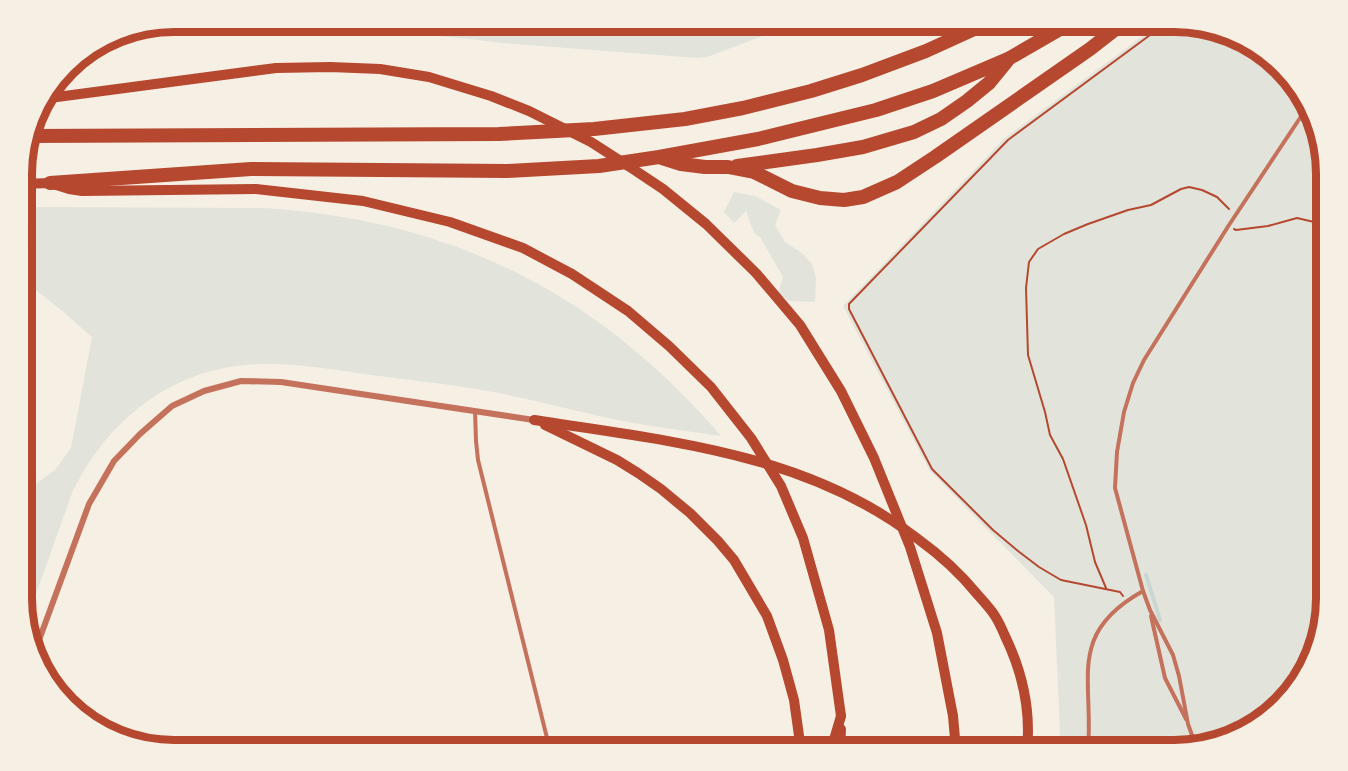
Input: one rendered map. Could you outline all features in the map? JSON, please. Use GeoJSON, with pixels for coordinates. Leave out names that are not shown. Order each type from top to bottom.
{"type":"FeatureCollection","features":[{"type":"Feature","properties":{"kind":"highway"},"geometry":{"type":"LineString","coordinates":[[37,136],[499,134],[594,129],[685,119],[743,108],[811,91],[926,51],[968,32]]}},
{"type":"Feature","properties":{"kind":"highway"},"geometry":{"type":"LineString","coordinates":[[50,183],[251,169],[507,171],[599,166],[659,157],[758,139],[876,110],[933,92],[1008,59],[1055,32]]}},
{"type":"Feature","properties":{"kind":"highway"},"geometry":{"type":"LineString","coordinates":[[728,167],[754,172],[801,194],[844,200],[863,197],[897,182],[935,157],[1112,32]]}},
{"type":"Feature","properties":{"kind":"highway"},"geometry":{"type":"LineString","coordinates":[[659,157],[681,164],[728,167],[863,147],[914,132],[941,119],[989,83],[1008,59]]}},
{"type":"Feature","properties":{"kind":"main road"},"geometry":{"type":"LineString","coordinates":[[53,98],[276,68],[380,69],[429,77],[491,96],[529,111],[591,142],[663,189],[706,224],[756,273],[800,325],[840,391],[874,458],[910,547],[937,633],[953,716],[955,739]]}},
{"type":"Feature","properties":{"kind":"main road"},"geometry":{"type":"LineString","coordinates":[[32,184],[50,183],[82,191],[256,189],[363,201],[450,222],[523,248],[572,274],[628,311],[669,346],[711,387],[751,438],[781,486],[803,538],[829,630],[841,716],[840,739]]}},
{"type":"Feature","properties":{"kind":"main road"},"geometry":{"type":"LineString","coordinates":[[534,420],[657,439],[743,456],[824,483],[896,521],[963,577],[996,617],[1016,658],[1026,701],[1028,739]]}},
{"type":"Feature","properties":{"kind":"main road"},"geometry":{"type":"LineString","coordinates":[[534,420],[617,460],[661,489],[690,513],[734,560],[767,616],[794,700],[800,739]]}},
{"type":"Feature","properties":{"kind":"main road"},"geometry":{"type":"LineString","coordinates":[[834,739],[841,716]]}},
{"type":"Feature","properties":{"kind":"street"},"geometry":{"type":"LineString","coordinates":[[39,641],[89,504],[114,461],[172,406],[204,391],[241,381],[281,382],[534,420]]}},
{"type":"Feature","properties":{"kind":"lane"},"geometry":{"type":"LineString","coordinates":[[1192,738],[1173,655],[1143,591],[1114,488],[1124,412],[1133,383],[1144,360],[1303,113]]}},
{"type":"Feature","properties":{"kind":"lane"},"geometry":{"type":"LineString","coordinates":[[475,410],[477,460],[547,740]]}},
{"type":"Feature","properties":{"kind":"lane"},"geometry":{"type":"LineString","coordinates":[[1088,739],[1087,671],[1093,643],[1101,627],[1126,601],[1143,591]]}},
{"type":"Feature","properties":{"kind":"lane"},"geometry":{"type":"LineString","coordinates":[[1150,609],[1166,678],[1188,724]]}},
{"type":"Feature","properties":{"kind":"path"},"geometry":{"type":"LineString","coordinates":[[1126,601],[1120,592],[1061,580],[1039,567],[993,530],[932,469],[849,309],[849,304],[1008,140],[1154,32]]}},
{"type":"Feature","properties":{"kind":"path"},"geometry":{"type":"LineString","coordinates":[[1106,589],[1095,562],[1086,525],[1064,459],[1050,435],[1028,355],[1026,288],[1029,262],[1038,249],[1064,234],[1128,210],[1151,205],[1180,189],[1189,187],[1202,190],[1217,197],[1236,215]]}},
{"type":"Feature","properties":{"kind":"path"},"geometry":{"type":"LineString","coordinates":[[1229,225],[1236,230],[1268,226],[1297,218],[1316,222]]}},
{"type":"Feature","properties":{"kind":"shaded area"},"geometry":{"type":"Polygon","coordinates":[[[198,32],[132,38],[155,33],[198,32]]]}},
{"type":"Feature","properties":{"kind":"shaded area"},"geometry":{"type":"Polygon","coordinates":[[[397,32],[773,32],[707,57],[697,58],[397,32]]]}},
{"type":"Feature","properties":{"kind":"shaded area"},"geometry":{"type":"Polygon","coordinates":[[[1148,32],[1193,33],[1212,36],[1246,50],[1275,73],[1293,94],[1309,128],[1316,164],[1316,607],[1314,626],[1298,669],[1275,698],[1254,716],[1220,732],[1184,739],[1059,739],[1054,597],[930,471],[843,306],[1002,140],[1148,32]]]}},
{"type":"Feature","properties":{"kind":"shaded area"},"geometry":{"type":"Polygon","coordinates":[[[734,192],[755,196],[781,210],[775,225],[785,242],[802,253],[812,264],[816,278],[815,302],[790,301],[778,294],[783,277],[760,237],[754,233],[746,211],[734,223],[724,212],[734,192]]]}},
{"type":"Feature","properties":{"kind":"shaded area"},"geometry":{"type":"Polygon","coordinates":[[[32,207],[264,208],[333,215],[397,229],[459,248],[517,273],[572,304],[624,342],[674,386],[721,436],[622,421],[476,389],[333,369],[254,364],[215,370],[191,377],[149,400],[112,432],[97,451],[72,493],[32,604],[32,487],[55,470],[71,448],[92,337],[32,287],[32,207]]]}},
{"type":"Feature","properties":{"kind":"waterway"},"geometry":{"type":"LineString","coordinates":[[1146,575],[1160,620]]}}]}
